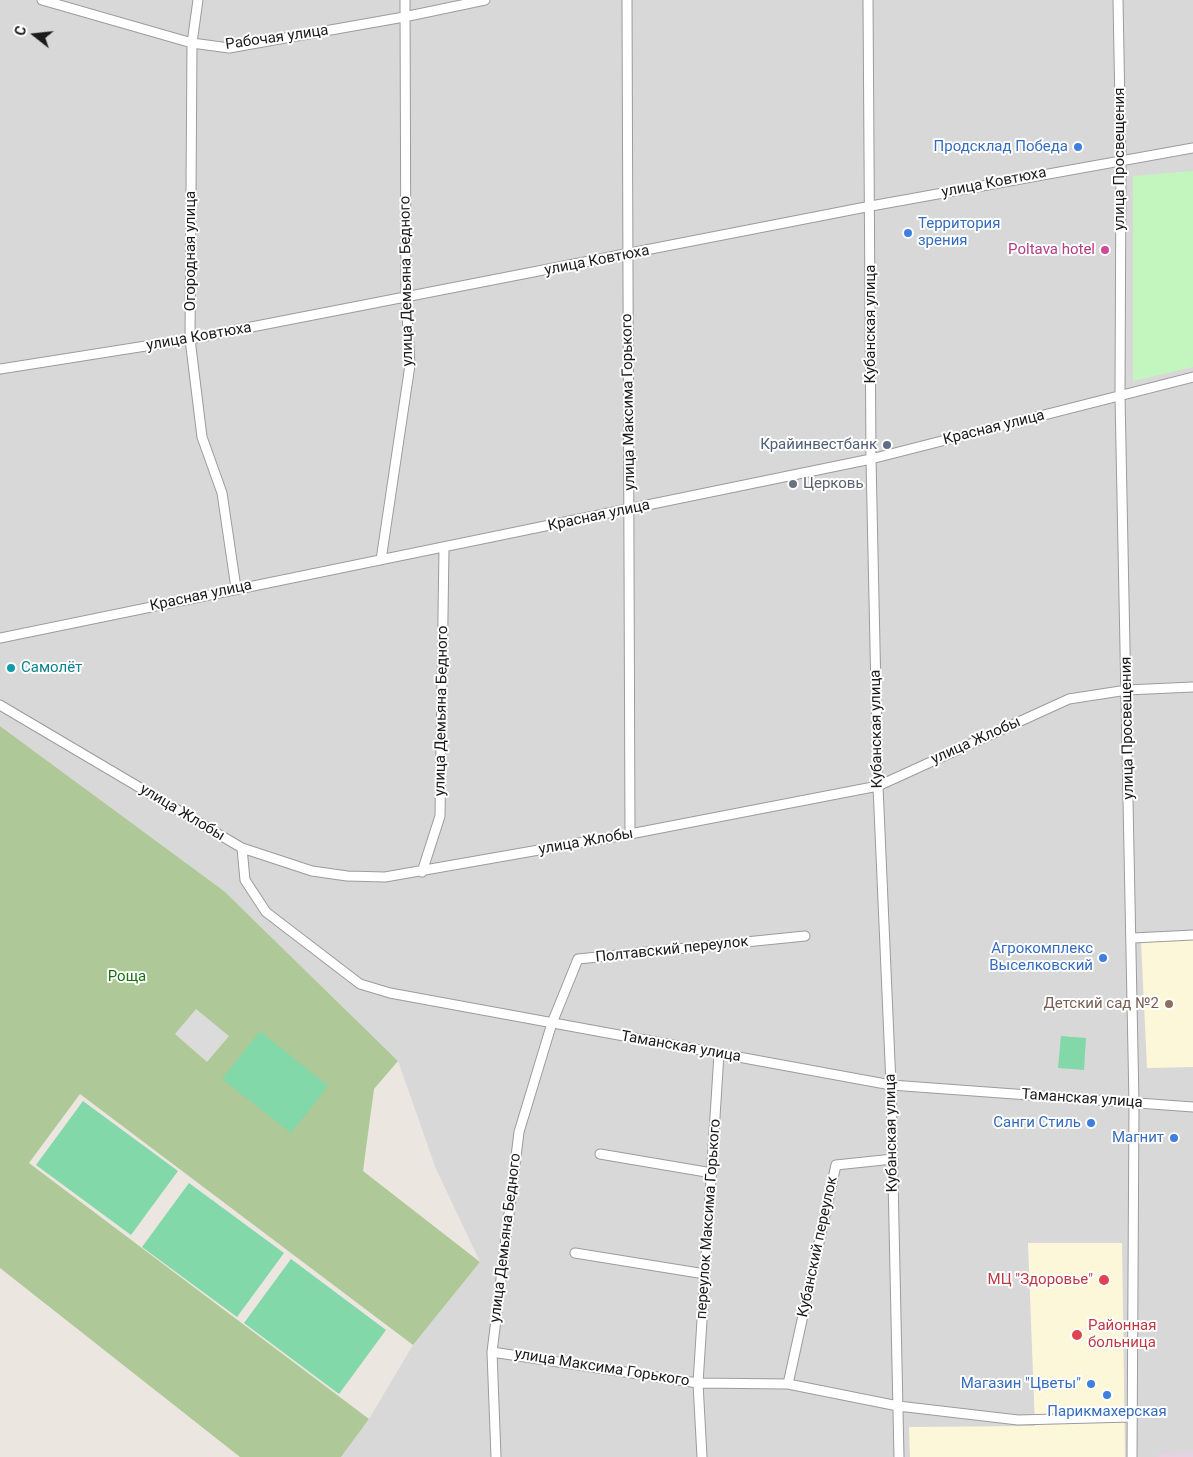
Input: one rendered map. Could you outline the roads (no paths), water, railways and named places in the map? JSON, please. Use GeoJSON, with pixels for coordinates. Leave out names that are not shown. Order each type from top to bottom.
{"type":"FeatureCollection","features":[{"type":"Feature","properties":{"kind":"street","name":"Рабочая улица"},"geometry":{"type":"LineString","coordinates":[[42,0],[192,43],[229,48],[404,17],[485,0]]}},
{"type":"Feature","properties":{"kind":"street","name":"Огородная улица"},"geometry":{"type":"LineString","coordinates":[[198,0],[192,43],[190,339],[202,437],[222,493],[236,588]]}},
{"type":"Feature","properties":{"kind":"street","name":"улица Демьяна Бедного"},"geometry":{"type":"LineString","coordinates":[[381,560],[410,365],[406,298],[405,0]]}},
{"type":"Feature","properties":{"kind":"street","name":"улица Максима Горького"},"geometry":{"type":"LineString","coordinates":[[628,0],[627,255],[630,510],[630,834]]}},
{"type":"Feature","properties":{"kind":"street","name":"Кубанская улица"},"geometry":{"type":"LineString","coordinates":[[868,0],[871,206],[871,460],[878,786],[892,1085],[899,1457]]}},
{"type":"Feature","properties":{"kind":"street","name":"улица Просвещения"},"geometry":{"type":"LineString","coordinates":[[1118,0],[1121,161],[1120,396],[1133,938],[1132,1457]]}},
{"type":"Feature","properties":{"kind":"street","name":"улица Ковтюха"},"geometry":{"type":"LineString","coordinates":[[0,369],[190,339],[871,206],[1193,148]]}},
{"type":"Feature","properties":{"kind":"street","name":"Красная улица"},"geometry":{"type":"LineString","coordinates":[[0,638],[236,588],[444,548],[871,460],[1193,377]]}},
{"type":"Feature","properties":{"kind":"street","name":"улица Демьяна Бедного"},"geometry":{"type":"LineString","coordinates":[[422,872],[440,816],[444,548]]}},
{"type":"Feature","properties":{"kind":"street","name":"улица Жлобы"},"geometry":{"type":"LineString","coordinates":[[0,704],[242,848],[312,871],[347,876],[385,877],[630,834],[878,786],[1069,699],[1127,690],[1193,687]]}},
{"type":"Feature","properties":{"kind":"street","name":"Таманская улица"},"geometry":{"type":"LineString","coordinates":[[242,848],[245,880],[266,912],[360,984],[390,993],[892,1085],[1193,1107]]}},
{"type":"Feature","properties":{"kind":"street"},"geometry":{"type":"LineString","coordinates":[[1133,938],[1193,935]]}},
{"type":"Feature","properties":{"kind":"street","name":"Полтавский переулок"},"geometry":{"type":"LineString","coordinates":[[552,1023],[578,959],[805,936]]}},
{"type":"Feature","properties":{"kind":"street","name":"улица Демьяна Бедного"},"geometry":{"type":"LineString","coordinates":[[496,1457],[492,1352],[518,1132],[552,1023]]}},
{"type":"Feature","properties":{"kind":"street","name":"переулок Максима Горького"},"geometry":{"type":"LineString","coordinates":[[698,1383],[719,1054]]}},
{"type":"Feature","properties":{"kind":"street"},"geometry":{"type":"LineString","coordinates":[[600,1154],[712,1173]]}},
{"type":"Feature","properties":{"kind":"street","name":"Кубанский переулок"},"geometry":{"type":"LineString","coordinates":[[788,1384],[836,1165],[894,1159]]}},
{"type":"Feature","properties":{"kind":"street"},"geometry":{"type":"LineString","coordinates":[[575,1253],[705,1274]]}},
{"type":"Feature","properties":{"kind":"street","name":"улица Максима Горького"},"geometry":{"type":"LineString","coordinates":[[492,1352],[698,1383],[702,1457]]}},
{"type":"Feature","properties":{"kind":"street"},"geometry":{"type":"LineString","coordinates":[[698,1383],[788,1384],[898,1406],[1018,1420],[1132,1417]]}},
{"type":"Feature","properties":{"kind":"place","name":"Продсклад Победа"},"geometry":{"type":"Point","coordinates":[1078,147]}},
{"type":"Feature","properties":{"kind":"place","name":"Территория зрения"},"geometry":{"type":"Point","coordinates":[908,233]}},
{"type":"Feature","properties":{"kind":"place","name":"Poltava hotel"},"geometry":{"type":"Point","coordinates":[1105,250]}},
{"type":"Feature","properties":{"kind":"place","name":"Крайинвестбанк"},"geometry":{"type":"Point","coordinates":[887,445]}},
{"type":"Feature","properties":{"kind":"place","name":"Церковь"},"geometry":{"type":"Point","coordinates":[793,484]}},
{"type":"Feature","properties":{"kind":"place","name":"Самолёт"},"geometry":{"type":"Point","coordinates":[11,668]}},
{"type":"Feature","properties":{"kind":"place","name":"Агрокомплекс Выселковский"},"geometry":{"type":"Point","coordinates":[1103,958]}},
{"type":"Feature","properties":{"kind":"place","name":"Детский сад №2"},"geometry":{"type":"Point","coordinates":[1169,1004]}},
{"type":"Feature","properties":{"kind":"place","name":"Санги Стиль"},"geometry":{"type":"Point","coordinates":[1091,1123]}},
{"type":"Feature","properties":{"kind":"place","name":"Магнит"},"geometry":{"type":"Point","coordinates":[1174,1138]}},
{"type":"Feature","properties":{"kind":"place","name":"МЦ \"Здоровье\""},"geometry":{"type":"Point","coordinates":[1104,1280]}},
{"type":"Feature","properties":{"kind":"place","name":"Районная больница"},"geometry":{"type":"Point","coordinates":[1077,1335]}},
{"type":"Feature","properties":{"kind":"place","name":"Магазин \"Цветы\""},"geometry":{"type":"Point","coordinates":[1091,1384]}},
{"type":"Feature","properties":{"kind":"place","name":"Парикмахерская"},"geometry":{"type":"Point","coordinates":[1107,1395]}},
{"type":"Feature","properties":{"kind":"park label","name":"Роща"},"geometry":{"type":"Point","coordinates":[127,977]}}]}
